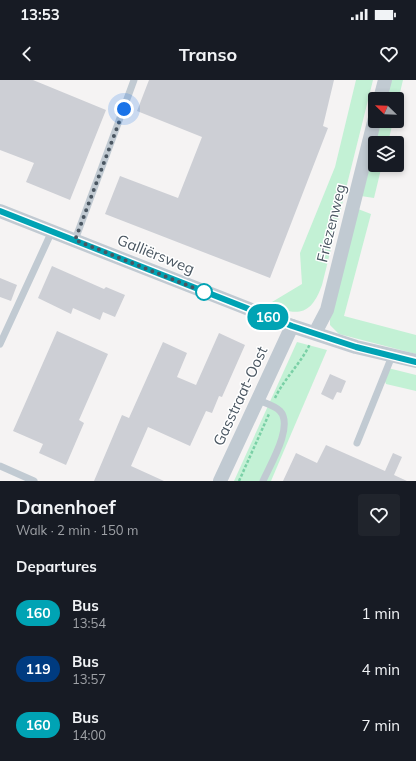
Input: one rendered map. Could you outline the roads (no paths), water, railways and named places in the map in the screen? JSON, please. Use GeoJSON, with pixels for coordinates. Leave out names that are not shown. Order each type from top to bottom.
{"type":"FeatureCollection","features":[{"type":"Feature","properties":{"kind":"street"},"geometry":{"type":"LineString","coordinates":[[382,92],[385,80]]}},
{"type":"Feature","properties":{"kind":"street","name":"Friezenweg"},"geometry":{"type":"LineString","coordinates":[[315,333],[327,310],[372,128]]}},
{"type":"Feature","properties":{"kind":"street","name":"Galliërsweg"},"geometry":{"type":"LineString","coordinates":[[0,211],[292,326],[416,362]]}},
{"type":"Feature","properties":{"kind":"street","name":"Gasstraat-Oost"},"geometry":{"type":"LineString","coordinates":[[220,481],[292,326]]}},
{"type":"Feature","properties":{"kind":"lane"},"geometry":{"type":"LineString","coordinates":[[75,240],[134,80]]}},
{"type":"Feature","properties":{"kind":"lane"},"geometry":{"type":"LineString","coordinates":[[0,344],[52,231]]}},
{"type":"Feature","properties":{"kind":"lane"},"geometry":{"type":"LineString","coordinates":[[357,443],[392,356]]}},
{"type":"Feature","properties":{"kind":"lane"},"geometry":{"type":"LineString","coordinates":[[258,400],[280,412],[285,423],[283,436],[263,481]]}},
{"type":"Feature","properties":{"kind":"lane"},"geometry":{"type":"LineString","coordinates":[[0,466],[34,481]]}}]}
